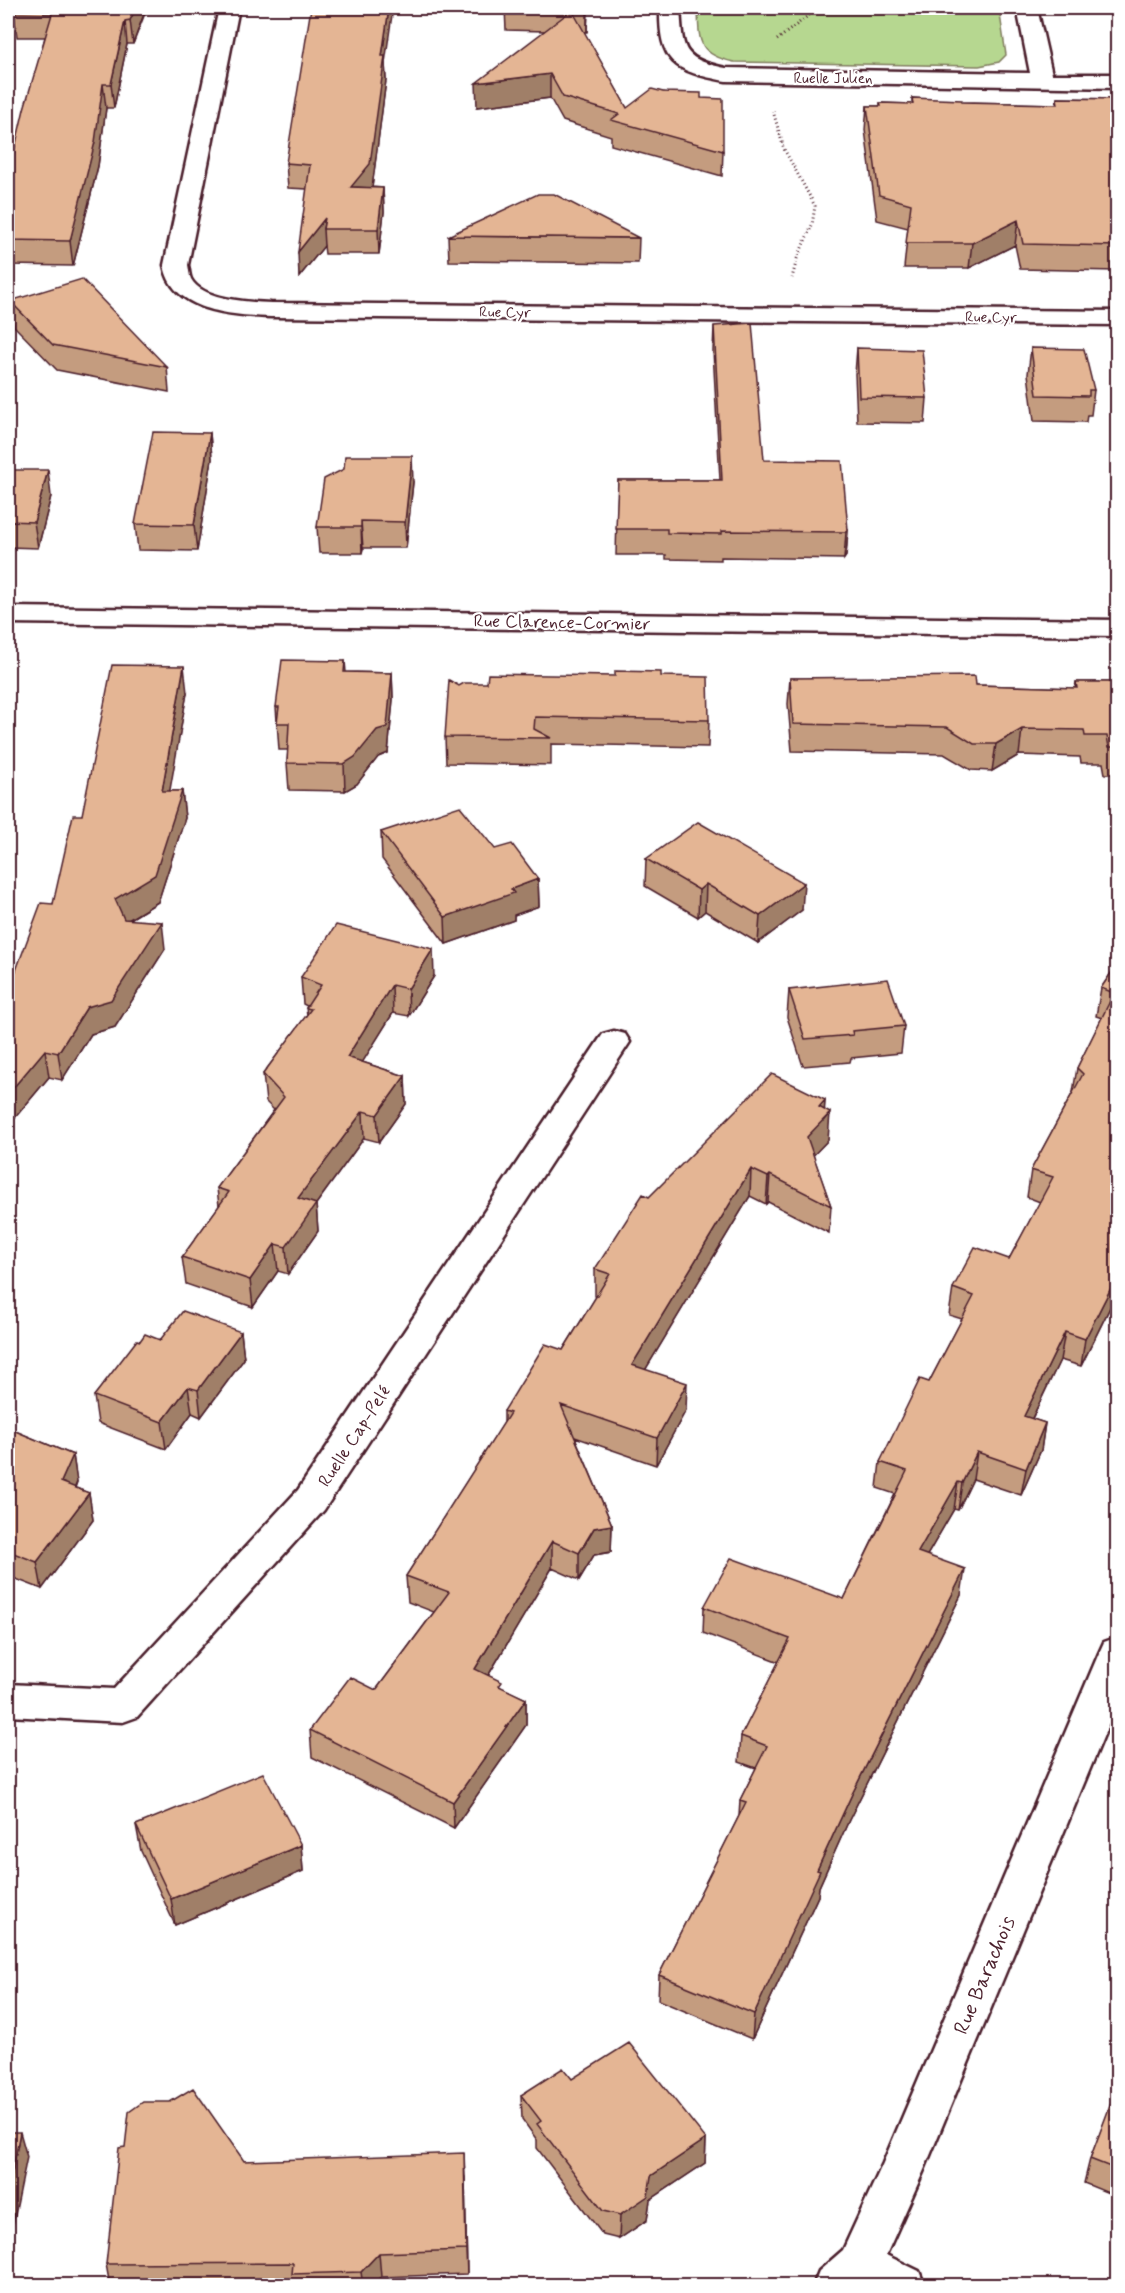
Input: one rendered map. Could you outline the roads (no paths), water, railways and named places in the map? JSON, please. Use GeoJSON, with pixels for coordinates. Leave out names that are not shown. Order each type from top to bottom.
{"type":"FeatureCollection","features":[{"type":"Feature","properties":{"kind":"street","name":"Rue Cyr"},"geometry":{"type":"LineString","coordinates":[[229,8],[176,265],[180,283],[195,295],[231,307],[272,310],[1118,318]]}},
{"type":"Feature","properties":{"kind":"street","name":"Ruelle Julien"},"geometry":{"type":"LineString","coordinates":[[670,8],[670,38],[680,57],[709,71],[742,77],[1118,81]]}},
{"type":"Feature","properties":{"kind":"street"},"geometry":{"type":"LineString","coordinates":[[1028,8],[1042,80]]}},
{"type":"Feature","properties":{"kind":"street","name":"Rue Clarence-Cormier"},"geometry":{"type":"LineString","coordinates":[[8,615],[1118,628]]}},
{"type":"Feature","properties":{"kind":"street","name":"Ruelle Cap-Pelé"},"geometry":{"type":"LineString","coordinates":[[8,1700],[123,1706],[311,1500],[614,1042]]}},
{"type":"Feature","properties":{"kind":"street","name":"Rue Barachois"},"geometry":{"type":"LineString","coordinates":[[847,2275],[902,2170],[1118,1653]]}},
{"type":"Feature","properties":{"kind":"street"},"geometry":{"type":"LineString","coordinates":[[847,2275],[903,2286]]}}]}
